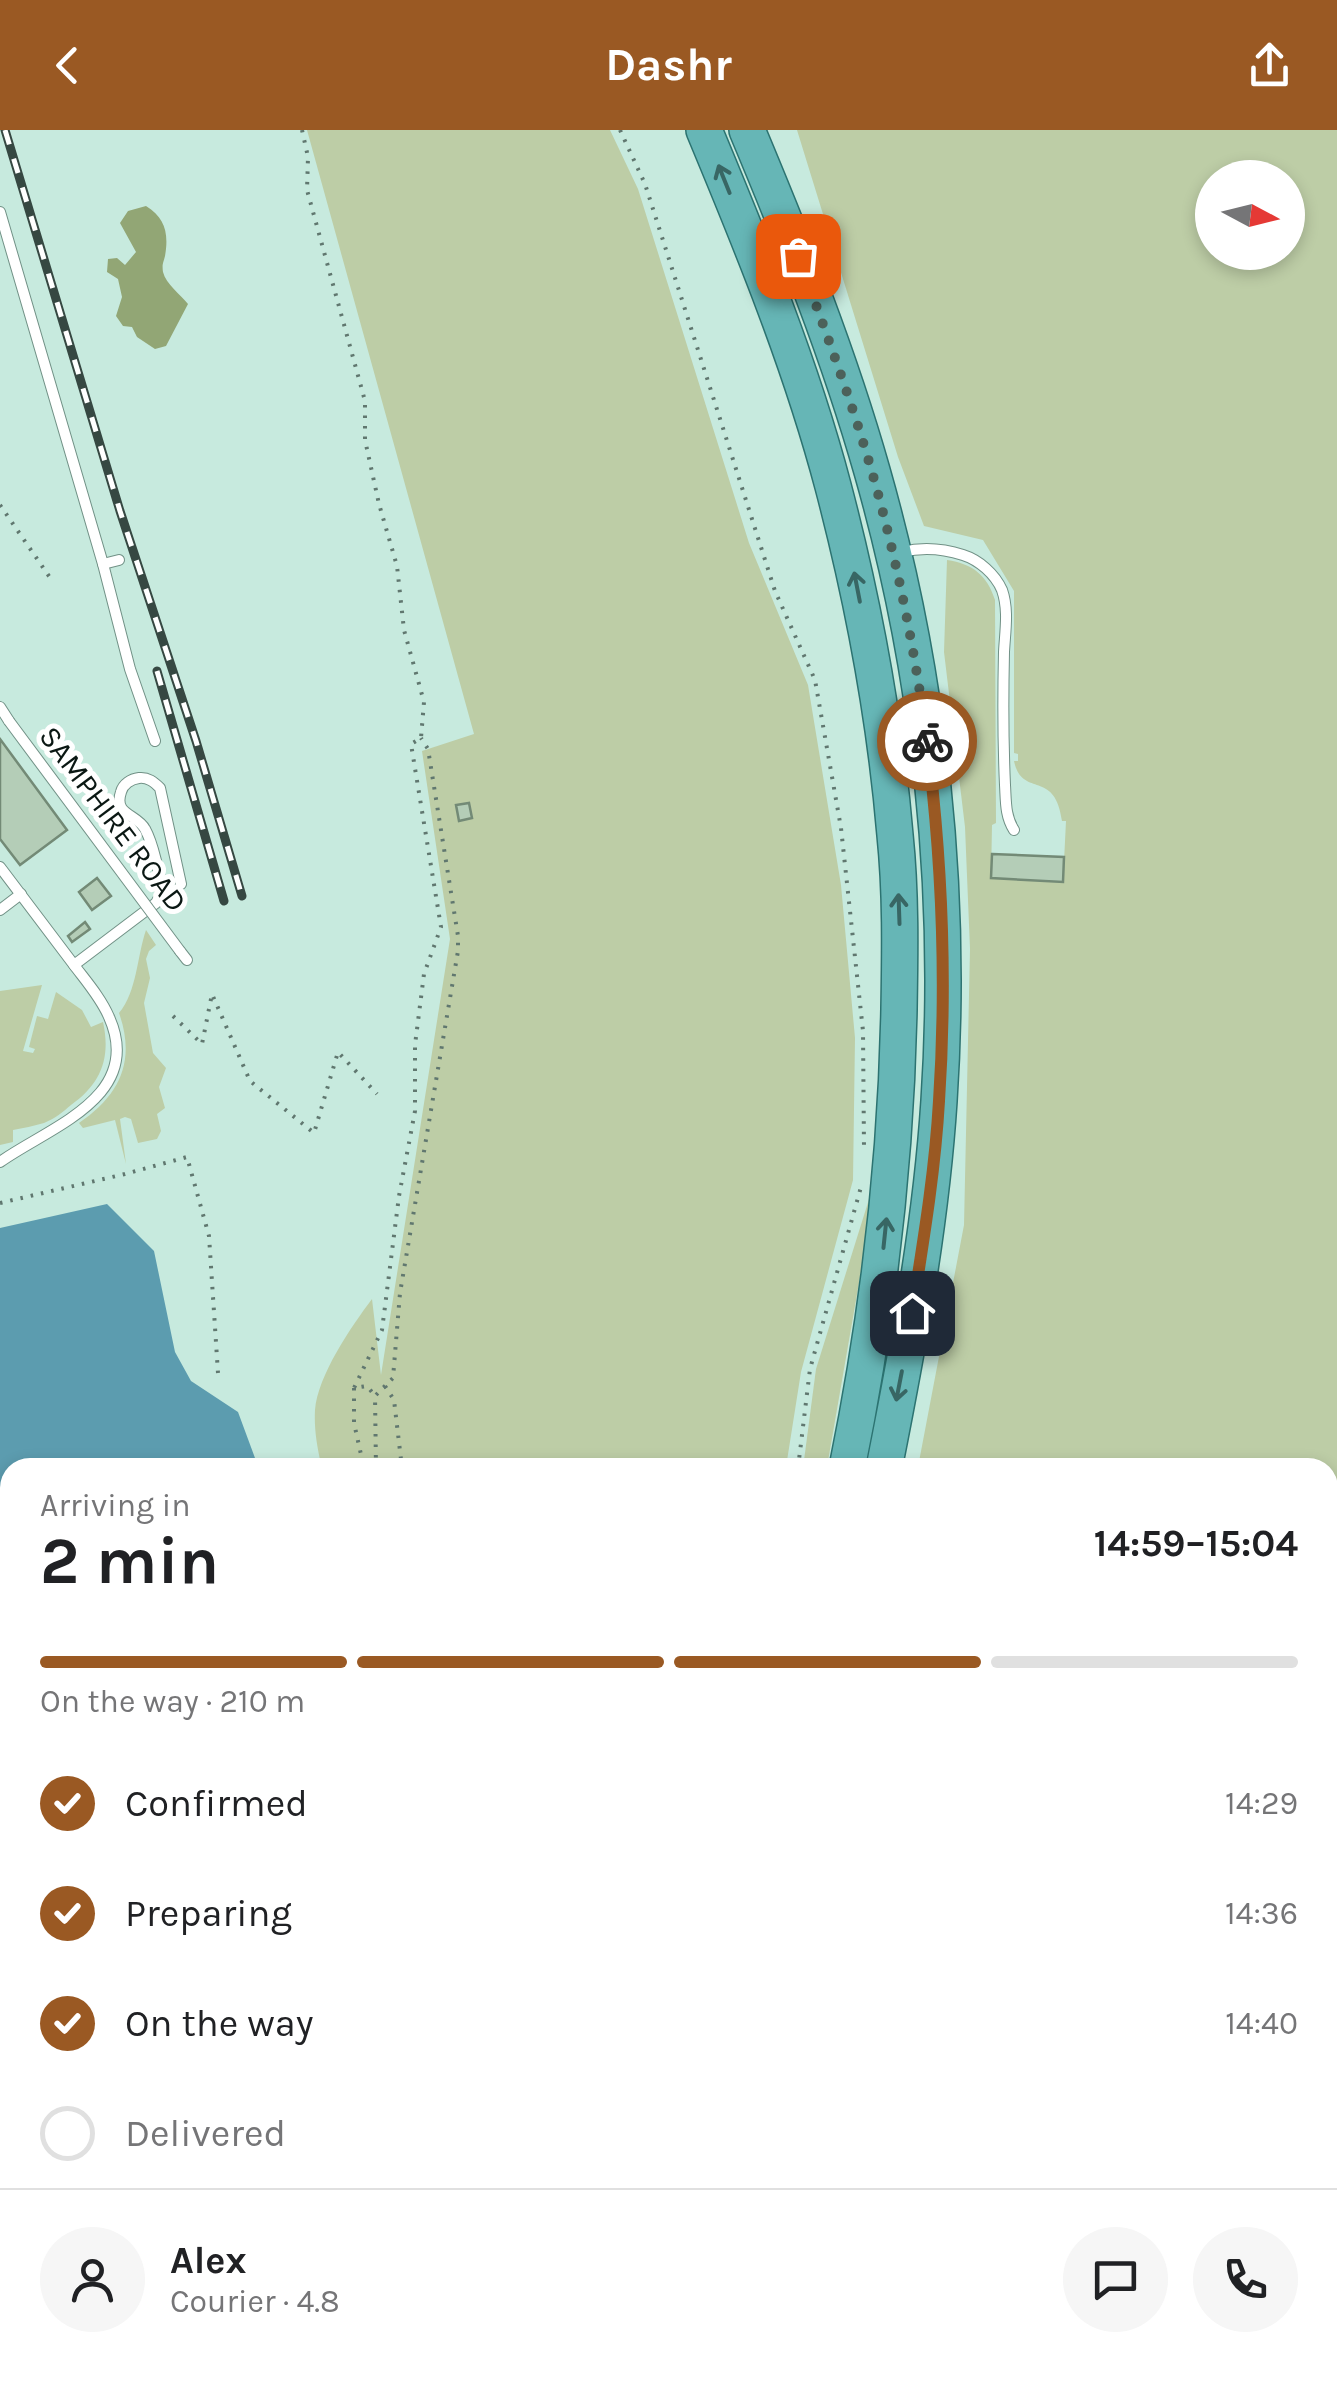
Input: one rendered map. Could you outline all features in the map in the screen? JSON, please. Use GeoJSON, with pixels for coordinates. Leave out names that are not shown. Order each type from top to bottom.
{"type":"FeatureCollection","features":[{"type":"Feature","properties":{"kind":"highway"},"geometry":{"type":"LineString","coordinates":[[704,130],[752,246],[832,482],[877,686],[889,773],[900,908],[898,1080],[878,1292],[849,1458]]}},
{"type":"Feature","properties":{"kind":"highway"},"geometry":{"type":"LineString","coordinates":[[747,130],[844,383],[872,473],[921,696],[938,840],[943,995],[939,1102],[929,1206],[886,1458]]}},
{"type":"Feature","properties":{"kind":"lane"},"geometry":{"type":"LineString","coordinates":[[0,212],[130,669],[155,741]]}},
{"type":"Feature","properties":{"kind":"lane"},"geometry":{"type":"LineString","coordinates":[[892,554],[925,548],[970,556],[993,576],[1002,590],[1006,617],[1004,753],[1007,811],[1014,830]]}},
{"type":"Feature","properties":{"kind":"lane"},"geometry":{"type":"LineString","coordinates":[[103,564],[120,560]]}},
{"type":"Feature","properties":{"kind":"lane","name":"SAMPHIRE ROAD"},"geometry":{"type":"LineString","coordinates":[[0,707],[183,956]]}},
{"type":"Feature","properties":{"kind":"lane"},"geometry":{"type":"LineString","coordinates":[[74,965],[156,902],[162,892],[144,827],[119,803],[122,787],[135,778],[143,777],[160,788],[181,884]]}},
{"type":"Feature","properties":{"kind":"lane"},"geometry":{"type":"LineString","coordinates":[[0,867],[106,1010],[116,1055],[108,1081],[89,1106],[0,1162]]}},
{"type":"Feature","properties":{"kind":"lane"},"geometry":{"type":"LineString","coordinates":[[0,910],[21,894]]}},
{"type":"Feature","properties":{"kind":"path"},"geometry":{"type":"LineString","coordinates":[[302,130],[308,157],[306,190],[365,401],[365,440],[397,566],[404,630],[424,702],[421,738],[428,749],[458,936],[400,1294],[393,1378],[375,1396]]}},
{"type":"Feature","properties":{"kind":"path"},"geometry":{"type":"LineString","coordinates":[[620,130],[645,184],[775,591],[815,680],[841,828],[863,1030],[864,1156]]}},
{"type":"Feature","properties":{"kind":"path"},"geometry":{"type":"LineString","coordinates":[[0,505],[52,582]]}},
{"type":"Feature","properties":{"kind":"path"},"geometry":{"type":"LineString","coordinates":[[362,1458],[354,1423],[354,1388],[382,1330],[399,1196],[415,1111],[415,1045],[424,974],[440,927],[411,744],[421,738]]}},
{"type":"Feature","properties":{"kind":"path"},"geometry":{"type":"LineString","coordinates":[[173,1016],[202,1044],[212,994],[250,1081],[314,1133],[338,1052],[376,1094]]}},
{"type":"Feature","properties":{"kind":"path"},"geometry":{"type":"LineString","coordinates":[[0,1203],[187,1156],[209,1236],[218,1373]]}},
{"type":"Feature","properties":{"kind":"path"},"geometry":{"type":"LineString","coordinates":[[799,1458],[810,1369],[865,1174]]}},
{"type":"Feature","properties":{"kind":"path"},"geometry":{"type":"LineString","coordinates":[[354,1388],[367,1386],[375,1396],[376,1458]]}},
{"type":"Feature","properties":{"kind":"path"},"geometry":{"type":"LineString","coordinates":[[385,1386],[394,1400],[401,1458]]}},
{"type":"Feature","properties":{"kind":"green space"},"geometry":{"type":"Polygon","coordinates":[[[307,130],[610,130],[638,189],[749,543],[808,685],[841,885],[855,1038],[853,1180],[801,1372],[787,1458],[320,1458],[315,1424],[317,1396],[337,1352],[372,1299],[381,1375],[450,939],[422,751],[474,734],[307,130]]]}},
{"type":"Feature","properties":{"kind":"green space"},"geometry":{"type":"Polygon","coordinates":[[[797,130],[1337,130],[1337,1458],[920,1458],[964,1225],[970,949],[965,827],[944,652],[947,560],[978,572],[995,600],[996,823],[992,825],[991,878],[1063,882],[1066,821],[1062,821],[1053,795],[1024,779],[1014,761],[1018,761],[1018,754],[1014,753],[1014,591],[983,540],[924,526],[898,457],[797,130]]]}},
{"type":"Feature","properties":{"kind":"green space"},"geometry":{"type":"Polygon","coordinates":[[[146,206],[164,227],[163,272],[188,304],[166,346],[155,349],[137,337],[132,327],[123,326],[116,316],[122,297],[118,279],[107,272],[108,259],[117,258],[125,265],[136,252],[120,223],[128,211],[146,206]]]}},
{"type":"Feature","properties":{"kind":"green space"},"geometry":{"type":"Polygon","coordinates":[[[146,930],[156,945],[146,959],[150,978],[144,1003],[153,1053],[166,1068],[159,1087],[165,1108],[157,1114],[161,1131],[157,1139],[138,1143],[131,1119],[120,1119],[126,1164],[115,1120],[83,1128],[79,1123],[105,1101],[121,1075],[126,1046],[119,1013],[133,984],[146,930]]]}},
{"type":"Feature","properties":{"kind":"green space"},"geometry":{"type":"Polygon","coordinates":[[[42,985],[23,1051],[33,1053],[35,1049],[29,1047],[37,1016],[48,1019],[56,992],[82,1010],[91,1027],[103,1022],[104,1059],[90,1088],[62,1113],[13,1130],[13,1142],[0,1145],[0,991],[42,985]]]}},
{"type":"Feature","properties":{"kind":"green space"},"geometry":{"type":"Polygon","coordinates":[[[870,1196],[865,1248],[829,1458],[804,1458],[816,1369],[870,1196]]]}},
{"type":"Feature","properties":{"kind":"water"},"geometry":{"type":"Polygon","coordinates":[[[107,1204],[154,1251],[175,1352],[191,1381],[238,1412],[255,1458],[0,1458],[0,1228],[107,1204]]]}},
{"type":"Feature","properties":{"kind":"building"},"geometry":{"type":"Polygon","coordinates":[[[0,739],[67,830],[20,865],[0,839],[0,739]]]}},
{"type":"Feature","properties":{"kind":"building"},"geometry":{"type":"Polygon","coordinates":[[[469,803],[472,818],[459,821],[456,805],[469,803]]]}},
{"type":"Feature","properties":{"kind":"building"},"geometry":{"type":"Polygon","coordinates":[[[992,854],[1064,857],[1063,882],[991,878],[992,854]]]}},
{"type":"Feature","properties":{"kind":"building"},"geometry":{"type":"Polygon","coordinates":[[[97,878],[111,896],[92,910],[79,892],[97,878]]]}},
{"type":"Feature","properties":{"kind":"building"},"geometry":{"type":"Polygon","coordinates":[[[85,922],[90,929],[72,942],[68,936],[85,922]]]}},
{"type":"Feature","properties":{"kind":"railway"},"geometry":{"type":"LineString","coordinates":[[5,130],[242,896]]}},
{"type":"Feature","properties":{"kind":"railway"},"geometry":{"type":"LineString","coordinates":[[157,671],[224,901]]}},
{"type":"Feature","properties":{"kind":"way so far"},"geometry":{"type":"LineString","coordinates":[[798,256],[872,473],[906,617],[927,741]]}},
{"type":"Feature","properties":{"kind":"route"},"geometry":{"type":"LineString","coordinates":[[912,1313],[929,1206],[939,1102],[943,995],[938,840],[927,741]]}}]}
